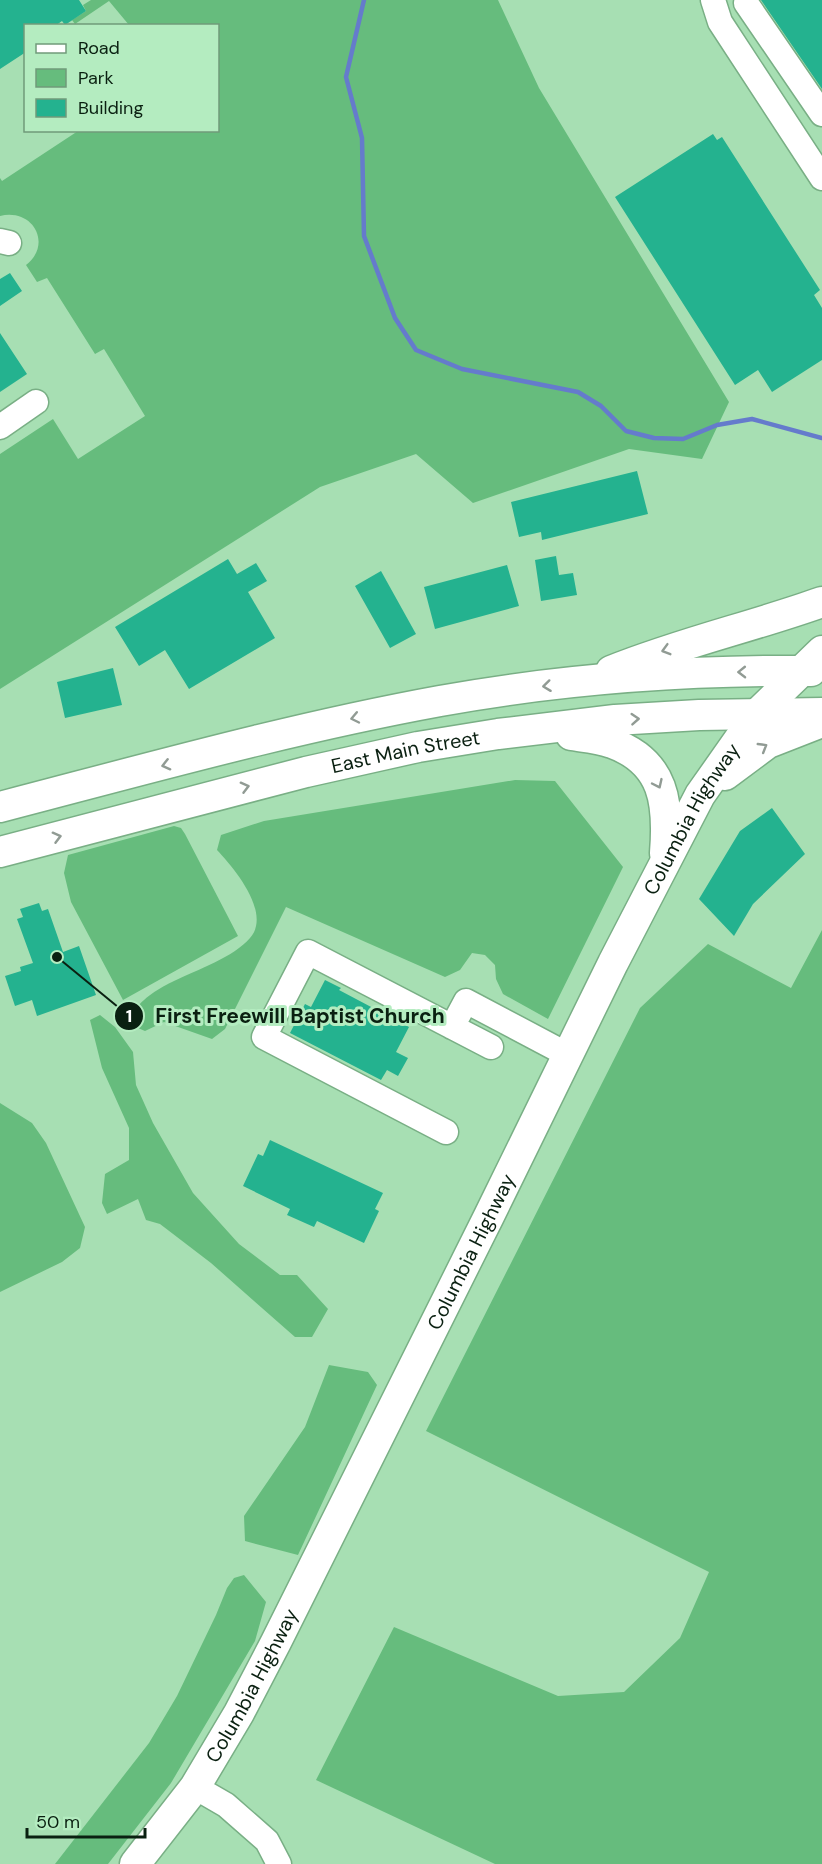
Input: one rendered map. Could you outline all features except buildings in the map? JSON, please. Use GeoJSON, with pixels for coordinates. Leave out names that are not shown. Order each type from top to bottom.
{"type":"FeatureCollection","features":[{"type":"Feature","properties":{"kind":"main road"},"geometry":{"type":"LineString","coordinates":[[584,682],[656,653],[822,602]]}},
{"type":"Feature","properties":{"kind":"main road","name":"Columbia Highway"},"geometry":{"type":"LineString","coordinates":[[135,1864],[195,1787],[239,1713],[664,861],[700,795],[757,714],[811,671],[822,651]]}},
{"type":"Feature","properties":{"kind":"main road"},"geometry":{"type":"LineString","coordinates":[[0,807],[300,730],[443,700],[584,682],[696,673],[811,671]]}},
{"type":"Feature","properties":{"kind":"main road","name":"East Main Street"},"geometry":{"type":"LineString","coordinates":[[0,852],[306,772],[418,747],[535,729],[627,720],[699,715],[822,714]]}},
{"type":"Feature","properties":{"kind":"main road"},"geometry":{"type":"LineString","coordinates":[[700,795],[764,746],[822,722]]}},
{"type":"Feature","properties":{"kind":"main road"},"geometry":{"type":"LineString","coordinates":[[535,729],[609,742],[630,750],[647,765],[666,803],[667,828],[664,861]]}},
{"type":"Feature","properties":{"kind":"main road"},"geometry":{"type":"LineString","coordinates":[[300,730],[306,772]]}},
{"type":"Feature","properties":{"kind":"lane"},"geometry":{"type":"LineString","coordinates":[[713,0],[720,22],[822,178]]}},
{"type":"Feature","properties":{"kind":"lane"},"geometry":{"type":"LineString","coordinates":[[746,3],[822,114]]}},
{"type":"Feature","properties":{"kind":"lane"},"geometry":{"type":"LineString","coordinates":[[0,426],[36,402]]}},
{"type":"Feature","properties":{"kind":"lane"},"geometry":{"type":"LineString","coordinates":[[446,1132],[264,1037],[308,952],[491,1047]]}},
{"type":"Feature","properties":{"kind":"lane"},"geometry":{"type":"LineString","coordinates":[[452,1027],[466,1001],[568,1055]]}},
{"type":"Feature","properties":{"kind":"lane"},"geometry":{"type":"LineString","coordinates":[[195,1787],[226,1805],[267,1841],[279,1864]]}},
{"type":"Feature","properties":{"kind":"green space"},"geometry":{"type":"Polygon","coordinates":[[[91,0],[498,0],[539,88],[729,402],[702,459],[629,449],[473,503],[416,454],[320,487],[0,689],[0,454],[53,419],[78,459],[145,416],[104,349],[95,354],[47,278],[37,282],[26,265],[34,257],[38,247],[36,230],[22,217],[0,216],[0,178],[2,181],[76,132],[219,132],[219,24],[128,24],[109,1],[75,24],[72,20],[86,11],[83,5],[91,0]]]}},
{"type":"Feature","properties":{"kind":"green space"},"geometry":{"type":"Polygon","coordinates":[[[515,780],[555,781],[623,867],[548,1019],[503,994],[496,979],[495,965],[485,955],[472,953],[460,970],[445,977],[286,907],[225,1029],[212,1039],[164,1022],[145,1031],[131,1025],[135,1011],[147,998],[169,984],[235,951],[250,938],[256,928],[257,916],[248,891],[217,850],[221,835],[264,821],[515,780]]]}},
{"type":"Feature","properties":{"kind":"green space"},"geometry":{"type":"Polygon","coordinates":[[[174,826],[181,828],[185,834],[238,936],[123,1000],[71,902],[64,873],[68,855],[174,826]]]}},
{"type":"Feature","properties":{"kind":"green space"},"geometry":{"type":"Polygon","coordinates":[[[822,930],[822,1864],[495,1864],[316,1780],[394,1627],[558,1696],[624,1692],[680,1638],[709,1572],[426,1431],[640,1008],[708,944],[791,988],[822,930]]]}},
{"type":"Feature","properties":{"kind":"green space"},"geometry":{"type":"Polygon","coordinates":[[[100,1015],[115,1027],[133,1052],[136,1085],[153,1123],[193,1193],[239,1244],[280,1275],[297,1275],[328,1309],[312,1337],[295,1337],[211,1263],[160,1224],[146,1220],[138,1199],[107,1214],[102,1203],[105,1174],[129,1160],[129,1128],[102,1068],[90,1020],[100,1015]]]}},
{"type":"Feature","properties":{"kind":"green space"},"geometry":{"type":"Polygon","coordinates":[[[0,1103],[32,1123],[46,1143],[85,1227],[80,1248],[62,1262],[0,1292],[0,1103]]]}},
{"type":"Feature","properties":{"kind":"green space"},"geometry":{"type":"Polygon","coordinates":[[[329,1365],[368,1372],[377,1385],[298,1555],[245,1541],[244,1516],[305,1427],[329,1365]]]}},
{"type":"Feature","properties":{"kind":"green space"},"geometry":{"type":"Polygon","coordinates":[[[244,1575],[266,1602],[255,1641],[171,1783],[108,1864],[55,1864],[149,1743],[177,1696],[227,1588],[234,1578],[244,1575]]]}},
{"type":"Feature","properties":{"kind":"waterway"},"geometry":{"type":"LineString","coordinates":[[364,0],[346,77],[362,138],[364,236],[395,318],[416,350],[462,369],[578,392],[601,406],[626,431],[654,438],[683,439],[717,425],[752,419],[822,438]]}},
{"type":"Feature","properties":{"kind":"place","name":"First Freewill Baptist Church"},"geometry":{"type":"Point","coordinates":[57,957]}}]}
